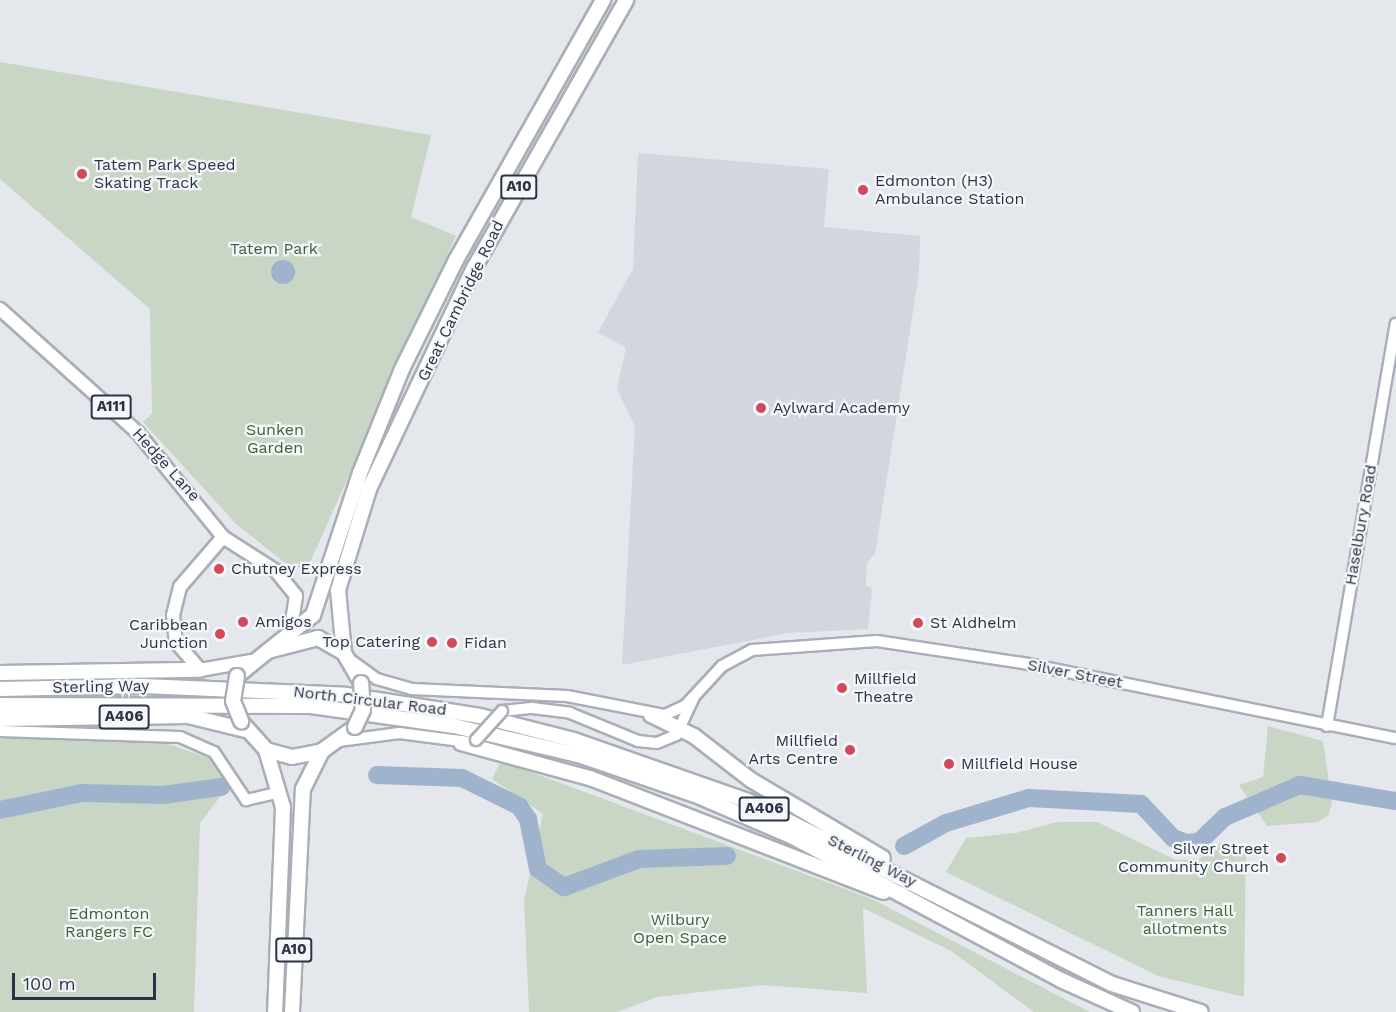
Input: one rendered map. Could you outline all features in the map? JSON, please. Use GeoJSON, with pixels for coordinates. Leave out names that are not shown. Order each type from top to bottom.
{"type":"FeatureCollection","features":[{"type":"Feature","properties":{"kind":"highway","name":"Great Cambridge Road"},"geometry":{"type":"LineString","coordinates":[[290,634],[313,615],[322,596],[339,531],[402,369],[456,260],[603,0]]}},
{"type":"Feature","properties":{"kind":"highway","name":"Great Cambridge Road"},"geometry":{"type":"LineString","coordinates":[[347,656],[338,590],[369,489],[474,268],[626,0]]}},
{"type":"Feature","properties":{"kind":"highway","name":"A10"},"geometry":{"type":"LineString","coordinates":[[268,651],[290,634]]}},
{"type":"Feature","properties":{"kind":"highway"},"geometry":{"type":"LineString","coordinates":[[308,637],[327,640],[347,656],[361,683],[363,710],[355,727],[339,741],[322,751],[292,757],[266,750],[244,726],[233,701],[237,676],[251,661],[268,651],[308,637]]}},
{"type":"Feature","properties":{"kind":"highway"},"geometry":{"type":"LineString","coordinates":[[0,673],[200,670]]}},
{"type":"Feature","properties":{"kind":"highway","name":"Sterling Way"},"geometry":{"type":"LineString","coordinates":[[0,689],[200,695]]}},
{"type":"Feature","properties":{"kind":"highway","name":"Sterling Way"},"geometry":{"type":"LineString","coordinates":[[0,705],[200,695]]}},
{"type":"Feature","properties":{"kind":"highway","name":"North Circular Road"},"geometry":{"type":"LineString","coordinates":[[200,695],[346,695],[536,730]]}},
{"type":"Feature","properties":{"kind":"highway","name":"North Circular Road"},"geometry":{"type":"LineString","coordinates":[[200,695],[344,709],[530,744]]}},
{"type":"Feature","properties":{"kind":"highway","name":"A406"},"geometry":{"type":"LineString","coordinates":[[651,715],[681,728],[774,795],[980,917]]}},
{"type":"Feature","properties":{"kind":"highway","name":"A406"},"geometry":{"type":"LineString","coordinates":[[0,720],[189,716],[244,726]]}},
{"type":"Feature","properties":{"kind":"highway","name":"Sterling Way"},"geometry":{"type":"LineString","coordinates":[[536,730],[652,764],[748,801],[1112,984],[1201,1012]]}},
{"type":"Feature","properties":{"kind":"highway"},"geometry":{"type":"LineString","coordinates":[[461,744],[481,744],[590,778],[942,914]]}},
{"type":"Feature","properties":{"kind":"highway","name":"Sterling Way"},"geometry":{"type":"LineString","coordinates":[[530,744],[614,766],[738,812],[942,914],[1061,980],[1132,1012]]}},
{"type":"Feature","properties":{"kind":"highway","name":"A10"},"geometry":{"type":"LineString","coordinates":[[266,750],[280,792],[275,1012]]}},
{"type":"Feature","properties":{"kind":"highway","name":"A10"},"geometry":{"type":"LineString","coordinates":[[292,1012],[303,789],[322,751]]}},
{"type":"Feature","properties":{"kind":"main road","name":"Hedge Lane"},"geometry":{"type":"LineString","coordinates":[[0,309],[138,433],[218,524],[223,537],[264,560],[292,588],[297,603],[290,634]]}},
{"type":"Feature","properties":{"kind":"main road"},"geometry":{"type":"LineString","coordinates":[[223,537],[186,577],[175,604],[177,642],[200,670],[251,661]]}},
{"type":"Feature","properties":{"kind":"street","name":"Haselbury Road"},"geometry":{"type":"LineString","coordinates":[[1327,726],[1396,324]]}},
{"type":"Feature","properties":{"kind":"street","name":"Silver Street"},"geometry":{"type":"LineString","coordinates":[[694,697],[713,672],[752,650],[850,640],[905,644],[1396,738]]}},
{"type":"Feature","properties":{"kind":"street"},"geometry":{"type":"LineString","coordinates":[[347,656],[369,676],[412,689],[567,696],[651,715],[673,713],[694,697]]}},
{"type":"Feature","properties":{"kind":"street"},"geometry":{"type":"LineString","coordinates":[[481,744],[502,711],[532,708],[570,713],[648,743],[668,740],[681,728],[694,697]]}},
{"type":"Feature","properties":{"kind":"street"},"geometry":{"type":"LineString","coordinates":[[0,731],[180,737],[214,752],[246,801],[280,792]]}},
{"type":"Feature","properties":{"kind":"street"},"geometry":{"type":"LineString","coordinates":[[339,741],[399,733],[461,744]]}},
{"type":"Feature","properties":{"kind":"shaded area","name":"Aylward Academy"},"geometry":{"type":"Polygon","coordinates":[[[638,153],[829,169],[824,227],[920,236],[919,273],[875,554],[867,563],[866,585],[872,589],[868,629],[788,633],[622,665],[635,426],[617,389],[626,348],[598,332],[633,269],[638,153]]]}},
{"type":"Feature","properties":{"kind":"green space","name":"Tatem Park"},"geometry":{"type":"Polygon","coordinates":[[[0,62],[431,135],[411,217],[456,236],[308,567],[292,568],[237,525],[143,422],[152,413],[150,309],[0,179],[0,62]]]}},
{"type":"Feature","properties":{"kind":"green space"},"geometry":{"type":"Polygon","coordinates":[[[1268,726],[1323,741],[1332,803],[1328,816],[1317,822],[1267,826],[1239,785],[1263,777],[1268,726]]]}},
{"type":"Feature","properties":{"kind":"green space","name":"Edmonton Rangers FC"},"geometry":{"type":"Polygon","coordinates":[[[0,736],[156,740],[215,760],[229,785],[200,823],[194,1012],[0,1012],[0,736]]]}},
{"type":"Feature","properties":{"kind":"green space","name":"Wilbury Open Space"},"geometry":{"type":"Polygon","coordinates":[[[501,761],[872,899],[1090,1012],[1034,1012],[951,951],[863,908],[867,993],[763,985],[657,997],[617,1012],[529,1012],[524,900],[543,814],[492,779],[501,761]]]}},
{"type":"Feature","properties":{"kind":"green space","name":"Tanners Hall allotments"},"geometry":{"type":"Polygon","coordinates":[[[1057,822],[1097,822],[1176,860],[1199,859],[1221,842],[1246,845],[1244,997],[1158,976],[946,872],[966,838],[1016,833],[1057,822]]]}},
{"type":"Feature","properties":{"kind":"water"},"geometry":{"type":"Polygon","coordinates":[[[283,260],[291,264],[295,272],[291,280],[283,284],[275,280],[271,272],[275,264],[283,260]]]}},
{"type":"Feature","properties":{"kind":"waterway"},"geometry":{"type":"LineString","coordinates":[[377,775],[462,778],[519,806],[528,819],[538,869],[564,887],[639,859],[727,856]]}},
{"type":"Feature","properties":{"kind":"waterway"},"geometry":{"type":"LineString","coordinates":[[904,846],[946,823],[1029,798],[1141,804],[1173,838],[1186,843],[1199,842],[1225,817],[1300,785],[1396,801]]}},
{"type":"Feature","properties":{"kind":"waterway"},"geometry":{"type":"LineString","coordinates":[[0,810],[82,793],[163,795],[221,787]]}},
{"type":"Feature","properties":{"kind":"place","name":"Tatem Park Speed Skating Track"},"geometry":{"type":"Point","coordinates":[82,174]}},
{"type":"Feature","properties":{"kind":"place","name":"Edmonton (H3) Ambulance Station"},"geometry":{"type":"Point","coordinates":[863,190]}},
{"type":"Feature","properties":{"kind":"place","name":"Aylward Academy"},"geometry":{"type":"Point","coordinates":[761,408]}},
{"type":"Feature","properties":{"kind":"place","name":"Chutney Express"},"geometry":{"type":"Point","coordinates":[219,569]}},
{"type":"Feature","properties":{"kind":"place","name":"Amigos"},"geometry":{"type":"Point","coordinates":[243,622]}},
{"type":"Feature","properties":{"kind":"place","name":"St Aldhelm"},"geometry":{"type":"Point","coordinates":[918,623]}},
{"type":"Feature","properties":{"kind":"place","name":"Caribbean Junction"},"geometry":{"type":"Point","coordinates":[220,634]}},
{"type":"Feature","properties":{"kind":"place","name":"Top Catering"},"geometry":{"type":"Point","coordinates":[432,642]}},
{"type":"Feature","properties":{"kind":"place","name":"Fidan"},"geometry":{"type":"Point","coordinates":[452,643]}},
{"type":"Feature","properties":{"kind":"place","name":"Millfield Theatre"},"geometry":{"type":"Point","coordinates":[842,688]}},
{"type":"Feature","properties":{"kind":"place","name":"Millfield Arts Centre"},"geometry":{"type":"Point","coordinates":[850,750]}},
{"type":"Feature","properties":{"kind":"place","name":"Millfield House"},"geometry":{"type":"Point","coordinates":[949,764]}},
{"type":"Feature","properties":{"kind":"place","name":"Silver Street Community Church"},"geometry":{"type":"Point","coordinates":[1281,858]}},
{"type":"Feature","properties":{"kind":"park label","name":"Sunken Garden"},"geometry":{"type":"Point","coordinates":[275,439]}}]}
